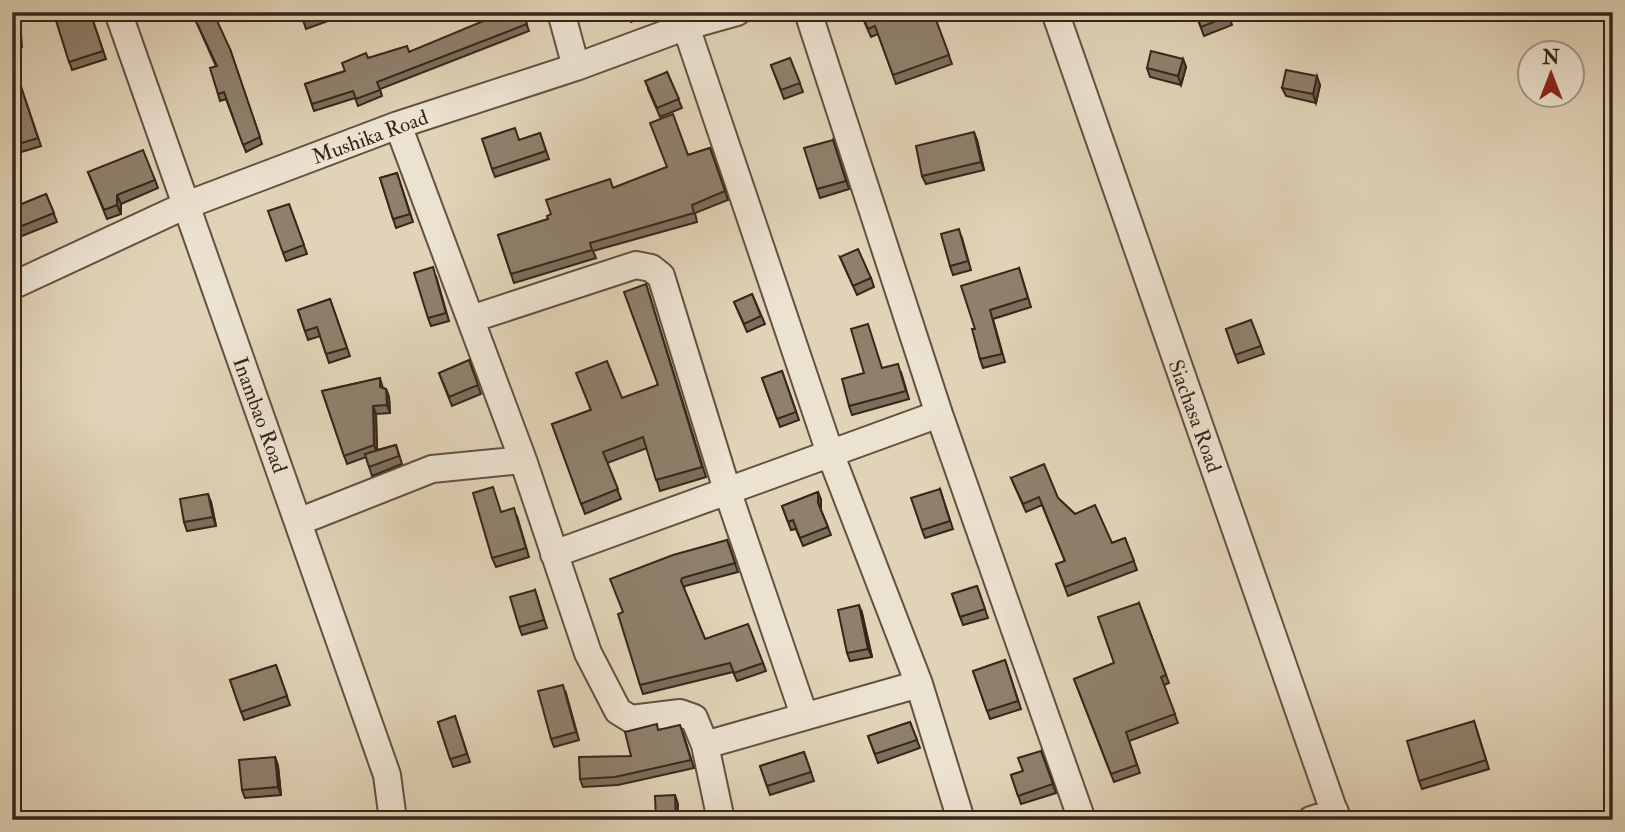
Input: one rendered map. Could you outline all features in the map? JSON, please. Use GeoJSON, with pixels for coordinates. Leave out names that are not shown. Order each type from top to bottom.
{"type":"FeatureCollection","features":[{"type":"Feature","properties":{"kind":"street","name":"Inambao Road"},"geometry":{"type":"LineString","coordinates":[[118,12],[184,206],[387,775],[393,820]]}},
{"type":"Feature","properties":{"kind":"street"},"geometry":{"type":"LineString","coordinates":[[561,12],[576,67]]}},
{"type":"Feature","properties":{"kind":"street","name":"Mushika Road"},"geometry":{"type":"LineString","coordinates":[[12,286],[184,206],[398,125],[576,67],[684,19],[737,12]]}},
{"type":"Feature","properties":{"kind":"street"},"geometry":{"type":"LineString","coordinates":[[808,12],[939,414],[1082,820]]}},
{"type":"Feature","properties":{"kind":"street","name":"Siachasa Road"},"geometry":{"type":"LineString","coordinates":[[1055,12],[1328,817]]}},
{"type":"Feature","properties":{"kind":"street"},"geometry":{"type":"LineString","coordinates":[[684,19],[830,453],[919,684],[961,820]]}},
{"type":"Feature","properties":{"kind":"street"},"geometry":{"type":"LineString","coordinates":[[398,125],[523,460],[588,653],[618,711],[631,719],[680,713],[694,718],[705,745],[721,820]]}},
{"type":"Feature","properties":{"kind":"street"},"geometry":{"type":"LineString","coordinates":[[471,319],[636,265],[651,268],[661,276],[727,490],[804,715]]}},
{"type":"Feature","properties":{"kind":"street"},"geometry":{"type":"LineString","coordinates":[[554,554],[939,414]]}},
{"type":"Feature","properties":{"kind":"street"},"geometry":{"type":"LineString","coordinates":[[298,522],[432,469],[523,460]]}},
{"type":"Feature","properties":{"kind":"street"},"geometry":{"type":"LineString","coordinates":[[705,745],[919,684]]}},
{"type":"Feature","properties":{"kind":"building"},"geometry":{"type":"Polygon","coordinates":[[[71,12],[90,12],[103,51],[69,62],[55,17],[71,12]]]}},
{"type":"Feature","properties":{"kind":"building"},"geometry":{"type":"Polygon","coordinates":[[[211,12],[230,49],[260,137],[243,145],[224,92],[218,94],[210,68],[217,66],[195,19],[211,12]]]}},
{"type":"Feature","properties":{"kind":"building"},"geometry":{"type":"Polygon","coordinates":[[[300,12],[326,12],[303,21],[300,12]]]}},
{"type":"Feature","properties":{"kind":"building"},"geometry":{"type":"Polygon","coordinates":[[[505,12],[522,12],[527,24],[377,82],[380,90],[356,99],[353,91],[312,104],[305,84],[345,71],[342,63],[366,53],[368,58],[407,46],[409,52],[505,12]]]}},
{"type":"Feature","properties":{"kind":"building"},"geometry":{"type":"Polygon","coordinates":[[[861,12],[933,12],[949,55],[893,75],[875,26],[868,29],[861,12]]]}},
{"type":"Feature","properties":{"kind":"building"},"geometry":{"type":"Polygon","coordinates":[[[1195,12],[1227,12],[1229,16],[1201,27],[1195,12]]]}},
{"type":"Feature","properties":{"kind":"building"},"geometry":{"type":"Polygon","coordinates":[[[12,22],[18,25],[19,39],[12,47],[12,22]]]}},
{"type":"Feature","properties":{"kind":"building"},"geometry":{"type":"Polygon","coordinates":[[[1151,51],[1183,59],[1178,76],[1147,68],[1151,51]]]}},
{"type":"Feature","properties":{"kind":"building"},"geometry":{"type":"Polygon","coordinates":[[[790,58],[800,83],[781,90],[771,65],[790,58]]]}},
{"type":"Feature","properties":{"kind":"building"},"geometry":{"type":"Polygon","coordinates":[[[12,60],[38,138],[12,146],[12,60]]]}},
{"type":"Feature","properties":{"kind":"building"},"geometry":{"type":"Polygon","coordinates":[[[1286,70],[1317,76],[1313,94],[1282,88],[1286,70]]]}},
{"type":"Feature","properties":{"kind":"building"},"geometry":{"type":"Polygon","coordinates":[[[667,72],[679,99],[657,108],[645,81],[667,72]]]}},
{"type":"Feature","properties":{"kind":"building"},"geometry":{"type":"Polygon","coordinates":[[[673,114],[688,155],[710,148],[725,191],[692,205],[694,213],[590,243],[592,250],[511,274],[498,235],[548,219],[547,216],[551,214],[546,200],[610,179],[613,188],[667,167],[650,123],[673,114]]]}},
{"type":"Feature","properties":{"kind":"building"},"geometry":{"type":"Polygon","coordinates":[[[515,128],[519,140],[540,133],[546,151],[492,169],[482,139],[515,128]]]}},
{"type":"Feature","properties":{"kind":"building"},"geometry":{"type":"Polygon","coordinates":[[[974,132],[981,162],[922,176],[916,146],[974,132]]]}},
{"type":"Feature","properties":{"kind":"building"},"geometry":{"type":"Polygon","coordinates":[[[833,140],[846,181],[817,189],[804,148],[833,140]]]}},
{"type":"Feature","properties":{"kind":"building"},"geometry":{"type":"Polygon","coordinates":[[[143,150],[155,180],[117,195],[117,205],[104,210],[88,172],[143,150]]]}},
{"type":"Feature","properties":{"kind":"building"},"geometry":{"type":"Polygon","coordinates":[[[397,173],[410,214],[393,219],[380,178],[397,173]]]}},
{"type":"Feature","properties":{"kind":"building"},"geometry":{"type":"Polygon","coordinates":[[[46,194],[54,213],[12,230],[12,208],[46,194]]]}},
{"type":"Feature","properties":{"kind":"building"},"geometry":{"type":"Polygon","coordinates":[[[289,204],[304,245],[283,253],[268,211],[289,204]]]}},
{"type":"Feature","properties":{"kind":"building"},"geometry":{"type":"Polygon","coordinates":[[[959,229],[968,261],[950,266],[941,234],[959,229]]]}},
{"type":"Feature","properties":{"kind":"building"},"geometry":{"type":"Polygon","coordinates":[[[858,249],[871,278],[853,286],[840,257],[858,249]]]}},
{"type":"Feature","properties":{"kind":"building"},"geometry":{"type":"Polygon","coordinates":[[[433,267],[446,313],[428,318],[414,273],[433,267]]]}},
{"type":"Feature","properties":{"kind":"building"},"geometry":{"type":"Polygon","coordinates":[[[1019,268],[1028,298],[990,310],[1002,354],[980,359],[972,329],[975,329],[961,286],[1019,268]]]}},
{"type":"Feature","properties":{"kind":"building"},"geometry":{"type":"Polygon","coordinates":[[[646,284],[702,467],[656,480],[643,437],[603,452],[618,489],[581,504],[552,424],[591,410],[576,373],[607,361],[622,398],[658,385],[624,292],[646,284]]]}},
{"type":"Feature","properties":{"kind":"building"},"geometry":{"type":"Polygon","coordinates":[[[752,294],[761,316],[744,324],[734,302],[752,294]]]}},
{"type":"Feature","properties":{"kind":"building"},"geometry":{"type":"Polygon","coordinates":[[[330,299],[347,348],[326,354],[317,327],[305,331],[298,310],[330,299]]]}},
{"type":"Feature","properties":{"kind":"building"},"geometry":{"type":"Polygon","coordinates":[[[1251,320],[1261,346],[1235,355],[1226,329],[1251,320]]]}},
{"type":"Feature","properties":{"kind":"building"},"geometry":{"type":"Polygon","coordinates":[[[868,324],[882,368],[898,364],[906,391],[849,406],[842,379],[864,373],[851,329],[868,324]]]}},
{"type":"Feature","properties":{"kind":"building"},"geometry":{"type":"Polygon","coordinates":[[[469,360],[478,385],[449,397],[439,373],[469,360]]]}},
{"type":"Feature","properties":{"kind":"building"},"geometry":{"type":"Polygon","coordinates":[[[782,371],[796,412],[777,419],[762,378],[782,371]]]}},
{"type":"Feature","properties":{"kind":"building"},"geometry":{"type":"Polygon","coordinates":[[[380,378],[380,387],[386,389],[387,405],[373,406],[374,445],[344,456],[322,391],[380,378]]]}},
{"type":"Feature","properties":{"kind":"building"},"geometry":{"type":"Polygon","coordinates":[[[396,445],[399,456],[369,467],[365,454],[396,445]]]}},
{"type":"Feature","properties":{"kind":"building"},"geometry":{"type":"Polygon","coordinates":[[[1044,464],[1058,498],[1075,514],[1095,505],[1112,543],[1125,538],[1134,561],[1065,587],[1056,564],[1065,561],[1039,497],[1023,504],[1011,478],[1044,464]]]}},
{"type":"Feature","properties":{"kind":"building"},"geometry":{"type":"Polygon","coordinates":[[[493,487],[501,512],[514,508],[526,548],[492,558],[473,493],[493,487]]]}},
{"type":"Feature","properties":{"kind":"building"},"geometry":{"type":"Polygon","coordinates":[[[940,489],[950,521],[922,530],[911,498],[940,489]]]}},
{"type":"Feature","properties":{"kind":"building"},"geometry":{"type":"Polygon","coordinates":[[[818,492],[818,503],[828,527],[800,538],[793,520],[788,522],[782,506],[818,492]]]}},
{"type":"Feature","properties":{"kind":"building"},"geometry":{"type":"Polygon","coordinates":[[[208,494],[213,517],[184,522],[180,499],[208,494]]]}},
{"type":"Feature","properties":{"kind":"building"},"geometry":{"type":"Polygon","coordinates":[[[727,540],[735,563],[682,578],[681,581],[705,639],[748,624],[763,663],[734,673],[730,663],[640,685],[618,614],[623,612],[610,579],[673,555],[727,540]]]}},
{"type":"Feature","properties":{"kind":"building"},"geometry":{"type":"Polygon","coordinates":[[[977,586],[985,609],[960,617],[952,594],[977,586]]]}},
{"type":"Feature","properties":{"kind":"building"},"geometry":{"type":"Polygon","coordinates":[[[535,590],[544,620],[519,627],[510,597],[535,590]]]}},
{"type":"Feature","properties":{"kind":"building"},"geometry":{"type":"Polygon","coordinates":[[[1139,603],[1166,675],[1161,677],[1175,714],[1126,732],[1137,765],[1111,774],[1074,679],[1114,663],[1098,617],[1139,603]]]}},
{"type":"Feature","properties":{"kind":"building"},"geometry":{"type":"Polygon","coordinates":[[[859,605],[868,649],[847,653],[838,610],[859,605]]]}},
{"type":"Feature","properties":{"kind":"building"},"geometry":{"type":"Polygon","coordinates":[[[1005,660],[1018,701],[987,711],[973,671],[1005,660]]]}},
{"type":"Feature","properties":{"kind":"building"},"geometry":{"type":"Polygon","coordinates":[[[276,665],[287,696],[241,712],[230,680],[276,665]]]}},
{"type":"Feature","properties":{"kind":"building"},"geometry":{"type":"Polygon","coordinates":[[[563,685],[576,732],[551,739],[538,691],[563,685]]]}},
{"type":"Feature","properties":{"kind":"building"},"geometry":{"type":"Polygon","coordinates":[[[455,716],[467,754],[450,759],[438,722],[455,716]]]}},
{"type":"Feature","properties":{"kind":"building"},"geometry":{"type":"Polygon","coordinates":[[[1474,721],[1486,760],[1419,781],[1407,741],[1474,721]]]}},
{"type":"Feature","properties":{"kind":"building"},"geometry":{"type":"Polygon","coordinates":[[[910,722],[917,740],[875,754],[868,736],[910,722]]]}},
{"type":"Feature","properties":{"kind":"building"},"geometry":{"type":"Polygon","coordinates":[[[657,724],[658,730],[680,725],[691,760],[615,777],[580,779],[579,757],[631,756],[625,732],[657,724]]]}},
{"type":"Feature","properties":{"kind":"building"},"geometry":{"type":"Polygon","coordinates":[[[1041,751],[1053,784],[1018,796],[1011,775],[1023,771],[1018,758],[1041,751]]]}},
{"type":"Feature","properties":{"kind":"building"},"geometry":{"type":"Polygon","coordinates":[[[804,752],[811,772],[767,786],[760,766],[804,752]]]}},
{"type":"Feature","properties":{"kind":"building"},"geometry":{"type":"Polygon","coordinates":[[[275,757],[278,787],[242,790],[239,760],[275,757]]]}},
{"type":"Feature","properties":{"kind":"building"},"geometry":{"type":"Polygon","coordinates":[[[675,795],[676,820],[656,820],[655,796],[675,795]]]}}]}
